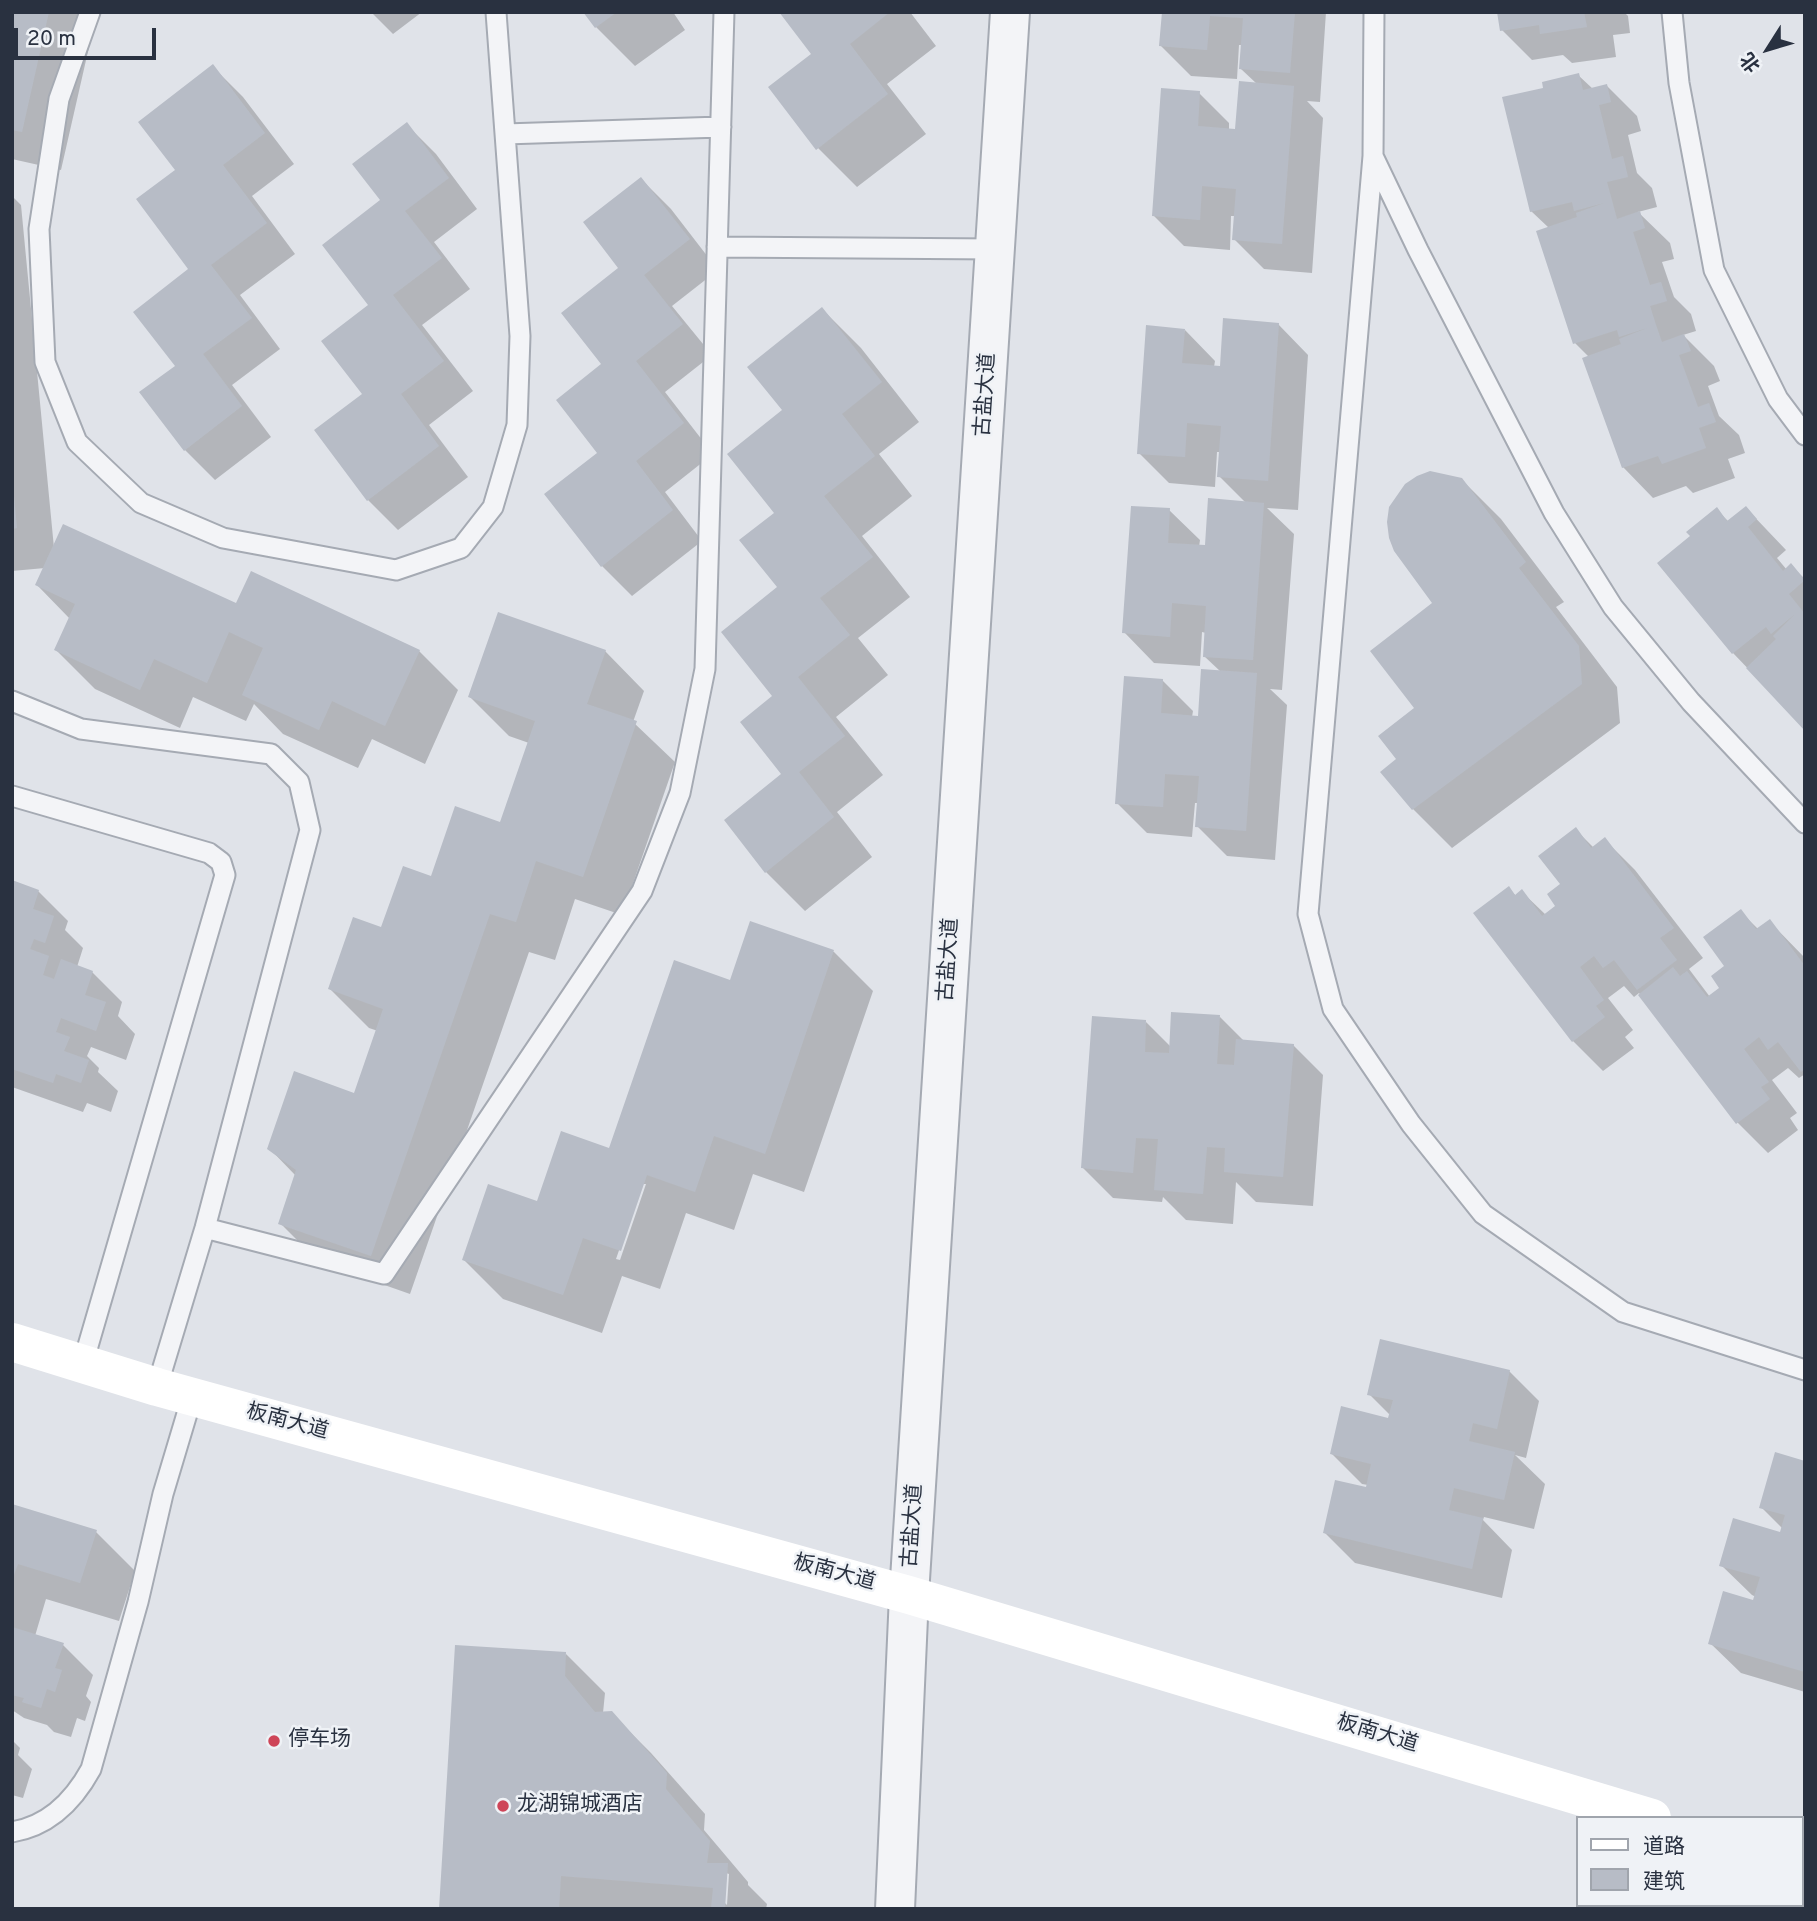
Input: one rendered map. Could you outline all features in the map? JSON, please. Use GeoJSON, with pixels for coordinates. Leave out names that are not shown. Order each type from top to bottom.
{"type":"FeatureCollection","features":[{"type":"Feature","properties":{"kind":"main road","name":"板南大道"},"geometry":{"type":"LineString","coordinates":[[12,1342],[175,1392],[909,1595],[1645,1816]]}},
{"type":"Feature","properties":{"kind":"street","name":"古盐大道"},"geometry":{"type":"LineString","coordinates":[[895,1909],[909,1595],[1010,12]]}},
{"type":"Feature","properties":{"kind":"lane"},"geometry":{"type":"LineString","coordinates":[[90,12],[59,99],[39,229],[45,362],[77,442],[141,503],[223,538],[396,570],[461,548],[493,507],[517,425],[520,336],[496,12]]}},
{"type":"Feature","properties":{"kind":"lane"},"geometry":{"type":"LineString","coordinates":[[205,1227],[384,1274],[642,891],[680,793],[705,669],[724,12]]}},
{"type":"Feature","properties":{"kind":"lane"},"geometry":{"type":"LineString","coordinates":[[1374,12],[1373,156],[1308,915],[1333,1009],[1411,1124],[1483,1214],[1623,1312],[1805,1370]]}},
{"type":"Feature","properties":{"kind":"lane"},"geometry":{"type":"LineString","coordinates":[[1672,12],[1679,83],[1714,270],[1778,398],[1805,435]]}},
{"type":"Feature","properties":{"kind":"lane"},"geometry":{"type":"LineString","coordinates":[[505,134],[721,127]]}},
{"type":"Feature","properties":{"kind":"lane"},"geometry":{"type":"LineString","coordinates":[[1373,156],[1418,250],[1554,513],[1613,607],[1691,702],[1805,823]]}},
{"type":"Feature","properties":{"kind":"lane"},"geometry":{"type":"LineString","coordinates":[[717,247],[996,249]]}},
{"type":"Feature","properties":{"kind":"lane"},"geometry":{"type":"LineString","coordinates":[[12,701],[81,729],[271,754],[299,782],[310,830],[205,1227],[175,1392],[163,1493],[138,1602],[91,1769],[81,1788],[66,1806],[37,1823],[12,1832]]}},
{"type":"Feature","properties":{"kind":"lane"},"geometry":{"type":"LineString","coordinates":[[12,796],[209,853],[221,862],[225,875],[83,1363]]}},
{"type":"Feature","properties":{"kind":"building"},"geometry":{"type":"Polygon","coordinates":[[[12,12],[49,12],[22,132],[12,130],[12,12]]]}},
{"type":"Feature","properties":{"kind":"building"},"geometry":{"type":"Polygon","coordinates":[[[583,12],[617,12],[595,28],[583,12]]]}},
{"type":"Feature","properties":{"kind":"building"},"geometry":{"type":"Polygon","coordinates":[[[779,12],[890,12],[850,44],[888,94],[816,150],[768,87],[811,54],[779,12]]]}},
{"type":"Feature","properties":{"kind":"building"},"geometry":{"type":"Polygon","coordinates":[[[1162,12],[1295,12],[1290,73],[1239,69],[1243,18],[1210,16],[1207,50],[1159,46],[1162,12]]]}},
{"type":"Feature","properties":{"kind":"building"},"geometry":{"type":"Polygon","coordinates":[[[1497,12],[1584,12],[1587,27],[1540,34],[1539,25],[1500,31],[1497,12]]]}},
{"type":"Feature","properties":{"kind":"building"},"geometry":{"type":"Polygon","coordinates":[[[213,64],[265,133],[223,165],[267,223],[211,265],[252,318],[203,354],[242,406],[184,451],[139,392],[175,366],[133,312],[188,269],[136,199],[175,170],[138,122],[213,64]]]}},
{"type":"Feature","properties":{"kind":"building"},"geometry":{"type":"Polygon","coordinates":[[[1579,73],[1583,90],[1607,84],[1611,102],[1599,105],[1612,159],[1623,156],[1628,177],[1607,182],[1617,219],[1640,211],[1645,228],[1633,232],[1650,285],[1661,282],[1667,301],[1650,306],[1662,342],[1684,334],[1691,351],[1679,355],[1698,407],[1709,403],[1716,422],[1699,428],[1706,448],[1662,464],[1658,456],[1622,468],[1582,358],[1621,344],[1619,339],[1647,328],[1619,337],[1617,330],[1573,344],[1536,231],[1577,217],[1576,213],[1604,203],[1574,211],[1572,202],[1530,212],[1502,97],[1543,88],[1542,82],[1579,73]]]}},
{"type":"Feature","properties":{"kind":"building"},"geometry":{"type":"Polygon","coordinates":[[[1239,81],[1294,86],[1282,244],[1232,240],[1236,189],[1202,186],[1200,220],[1152,216],[1161,88],[1200,91],[1198,126],[1235,129],[1239,81]]]}},
{"type":"Feature","properties":{"kind":"building"},"geometry":{"type":"Polygon","coordinates":[[[407,122],[449,178],[405,211],[442,258],[393,295],[444,361],[401,394],[439,446],[367,501],[314,430],[362,394],[321,341],[368,305],[322,245],[380,200],[352,164],[407,122]]]}},
{"type":"Feature","properties":{"kind":"building"},"geometry":{"type":"Polygon","coordinates":[[[641,177],[690,239],[644,275],[683,324],[636,361],[684,423],[636,461],[673,510],[601,567],[544,494],[597,453],[556,400],[601,364],[561,313],[618,268],[583,222],[641,177]]]}},
{"type":"Feature","properties":{"kind":"building"},"geometry":{"type":"Polygon","coordinates":[[[822,307],[882,382],[842,414],[875,456],[824,496],[873,557],[820,598],[850,635],[798,677],[845,736],[799,772],[834,817],[765,873],[724,820],[781,774],[740,722],[772,696],[721,632],[777,587],[739,540],[774,513],[727,454],[782,410],[747,367],[822,307]]]}},
{"type":"Feature","properties":{"kind":"building"},"geometry":{"type":"Polygon","coordinates":[[[1223,318],[1279,323],[1268,481],[1217,477],[1221,426],[1187,423],[1185,457],[1137,454],[1146,325],[1185,329],[1182,363],[1220,366],[1223,318]]]}},
{"type":"Feature","properties":{"kind":"building"},"geometry":{"type":"Polygon","coordinates":[[[1430,471],[1462,478],[1526,562],[1519,568],[1579,646],[1582,684],[1412,810],[1380,772],[1396,759],[1378,736],[1414,708],[1370,651],[1432,603],[1394,551],[1387,522],[1389,507],[1405,484],[1430,471]]]}},
{"type":"Feature","properties":{"kind":"building"},"geometry":{"type":"Polygon","coordinates":[[[12,497],[17,528],[12,529],[12,497]]]}},
{"type":"Feature","properties":{"kind":"building"},"geometry":{"type":"Polygon","coordinates":[[[1208,498],[1264,503],[1253,660],[1203,657],[1206,606],[1172,603],[1170,637],[1122,633],[1131,506],[1170,508],[1168,543],[1205,545],[1208,498]]]}},
{"type":"Feature","properties":{"kind":"building"},"geometry":{"type":"Polygon","coordinates":[[[1746,506],[1757,519],[1748,527],[1783,571],[1791,563],[1805,580],[1789,594],[1805,614],[1805,731],[1746,668],[1776,639],[1773,636],[1795,614],[1771,634],[1766,627],[1732,654],[1657,563],[1690,536],[1686,532],[1717,507],[1727,521],[1746,506]]]}},
{"type":"Feature","properties":{"kind":"building"},"geometry":{"type":"Polygon","coordinates":[[[63,524],[236,603],[251,571],[420,650],[385,726],[332,701],[319,730],[242,695],[263,648],[229,632],[207,683],[154,659],[140,690],[54,650],[75,604],[35,585],[63,524]]]}},
{"type":"Feature","properties":{"kind":"building"},"geometry":{"type":"Polygon","coordinates":[[[498,612],[606,650],[587,704],[637,721],[583,877],[536,861],[516,922],[490,914],[371,1256],[278,1224],[296,1170],[267,1149],[294,1071],[354,1093],[383,1009],[328,989],[353,917],[381,927],[403,866],[431,876],[455,806],[500,822],[535,721],[468,697],[498,612]]]}},
{"type":"Feature","properties":{"kind":"building"},"geometry":{"type":"Polygon","coordinates":[[[1201,669],[1257,673],[1246,831],[1195,827],[1199,776],[1165,774],[1163,807],[1115,804],[1124,676],[1163,679],[1161,713],[1198,716],[1201,669]]]}},
{"type":"Feature","properties":{"kind":"building"},"geometry":{"type":"Polygon","coordinates":[[[1576,827],[1591,848],[1605,837],[1674,928],[1660,938],[1677,960],[1637,990],[1614,960],[1603,968],[1594,956],[1580,967],[1604,1000],[1596,1006],[1605,1017],[1572,1042],[1473,913],[1509,886],[1515,895],[1522,889],[1542,916],[1555,906],[1547,894],[1560,884],[1538,856],[1576,827]]]}},
{"type":"Feature","properties":{"kind":"building"},"geometry":{"type":"Polygon","coordinates":[[[12,880],[39,890],[33,909],[54,916],[45,943],[34,939],[30,949],[49,956],[43,975],[54,979],[61,959],[93,971],[85,995],[106,1002],[96,1031],[61,1018],[56,1032],[70,1037],[64,1051],[89,1060],[81,1083],[56,1074],[53,1083],[12,1069],[12,880]]]}},
{"type":"Feature","properties":{"kind":"building"},"geometry":{"type":"Polygon","coordinates":[[[1741,909],[1756,929],[1770,919],[1805,966],[1805,1069],[1801,1072],[1778,1042],[1768,1050],[1759,1037],[1744,1049],[1769,1082],[1761,1087],[1770,1099],[1736,1124],[1638,995],[1673,967],[1680,976],[1687,971],[1707,997],[1719,988],[1711,976],[1724,966],[1703,937],[1741,909]]]}},
{"type":"Feature","properties":{"kind":"building"},"geometry":{"type":"Polygon","coordinates":[[[750,921],[834,950],[765,1154],[714,1136],[695,1192],[647,1175],[621,1251],[583,1238],[563,1295],[462,1260],[488,1184],[537,1201],[561,1131],[609,1148],[674,960],[730,980],[750,921]]]}},
{"type":"Feature","properties":{"kind":"building"},"geometry":{"type":"Polygon","coordinates":[[[1171,1012],[1220,1015],[1217,1064],[1234,1065],[1236,1039],[1294,1044],[1283,1177],[1224,1172],[1225,1148],[1207,1147],[1203,1194],[1154,1190],[1158,1139],[1136,1138],[1133,1173],[1081,1168],[1092,1016],[1146,1020],[1145,1052],[1169,1053],[1171,1012]]]}},
{"type":"Feature","properties":{"kind":"building"},"geometry":{"type":"Polygon","coordinates":[[[1380,1339],[1510,1370],[1497,1429],[1473,1423],[1469,1441],[1515,1452],[1504,1500],[1454,1488],[1449,1510],[1483,1518],[1472,1569],[1323,1533],[1335,1480],[1366,1487],[1371,1464],[1330,1454],[1341,1406],[1388,1418],[1393,1400],[1367,1395],[1380,1339]]]}},
{"type":"Feature","properties":{"kind":"building"},"geometry":{"type":"Polygon","coordinates":[[[1775,1452],[1805,1461],[1805,1672],[1708,1644],[1723,1591],[1753,1600],[1760,1577],[1719,1566],[1733,1518],[1780,1532],[1785,1515],[1759,1508],[1775,1452]]]}},
{"type":"Feature","properties":{"kind":"building"},"geometry":{"type":"Polygon","coordinates":[[[12,1504],[97,1530],[80,1583],[18,1564],[12,1580],[12,1504]]]}},
{"type":"Feature","properties":{"kind":"building"},"geometry":{"type":"Polygon","coordinates":[[[12,1627],[64,1643],[55,1668],[62,1670],[55,1692],[47,1689],[41,1708],[22,1702],[24,1698],[12,1695],[12,1627]]]}},
{"type":"Feature","properties":{"kind":"building"},"geometry":{"type":"Polygon","coordinates":[[[455,1645],[566,1652],[565,1676],[595,1712],[612,1711],[667,1773],[666,1789],[710,1841],[707,1863],[728,1863],[725,1909],[711,1909],[713,1888],[561,1876],[559,1909],[439,1909],[455,1645]]]}},
{"type":"Feature","properties":{"kind":"place","name":"停车场"},"geometry":{"type":"Point","coordinates":[274,1741]}},
{"type":"Feature","properties":{"kind":"place","name":"龙湖锦城酒店"},"geometry":{"type":"Point","coordinates":[503,1806]}}]}
